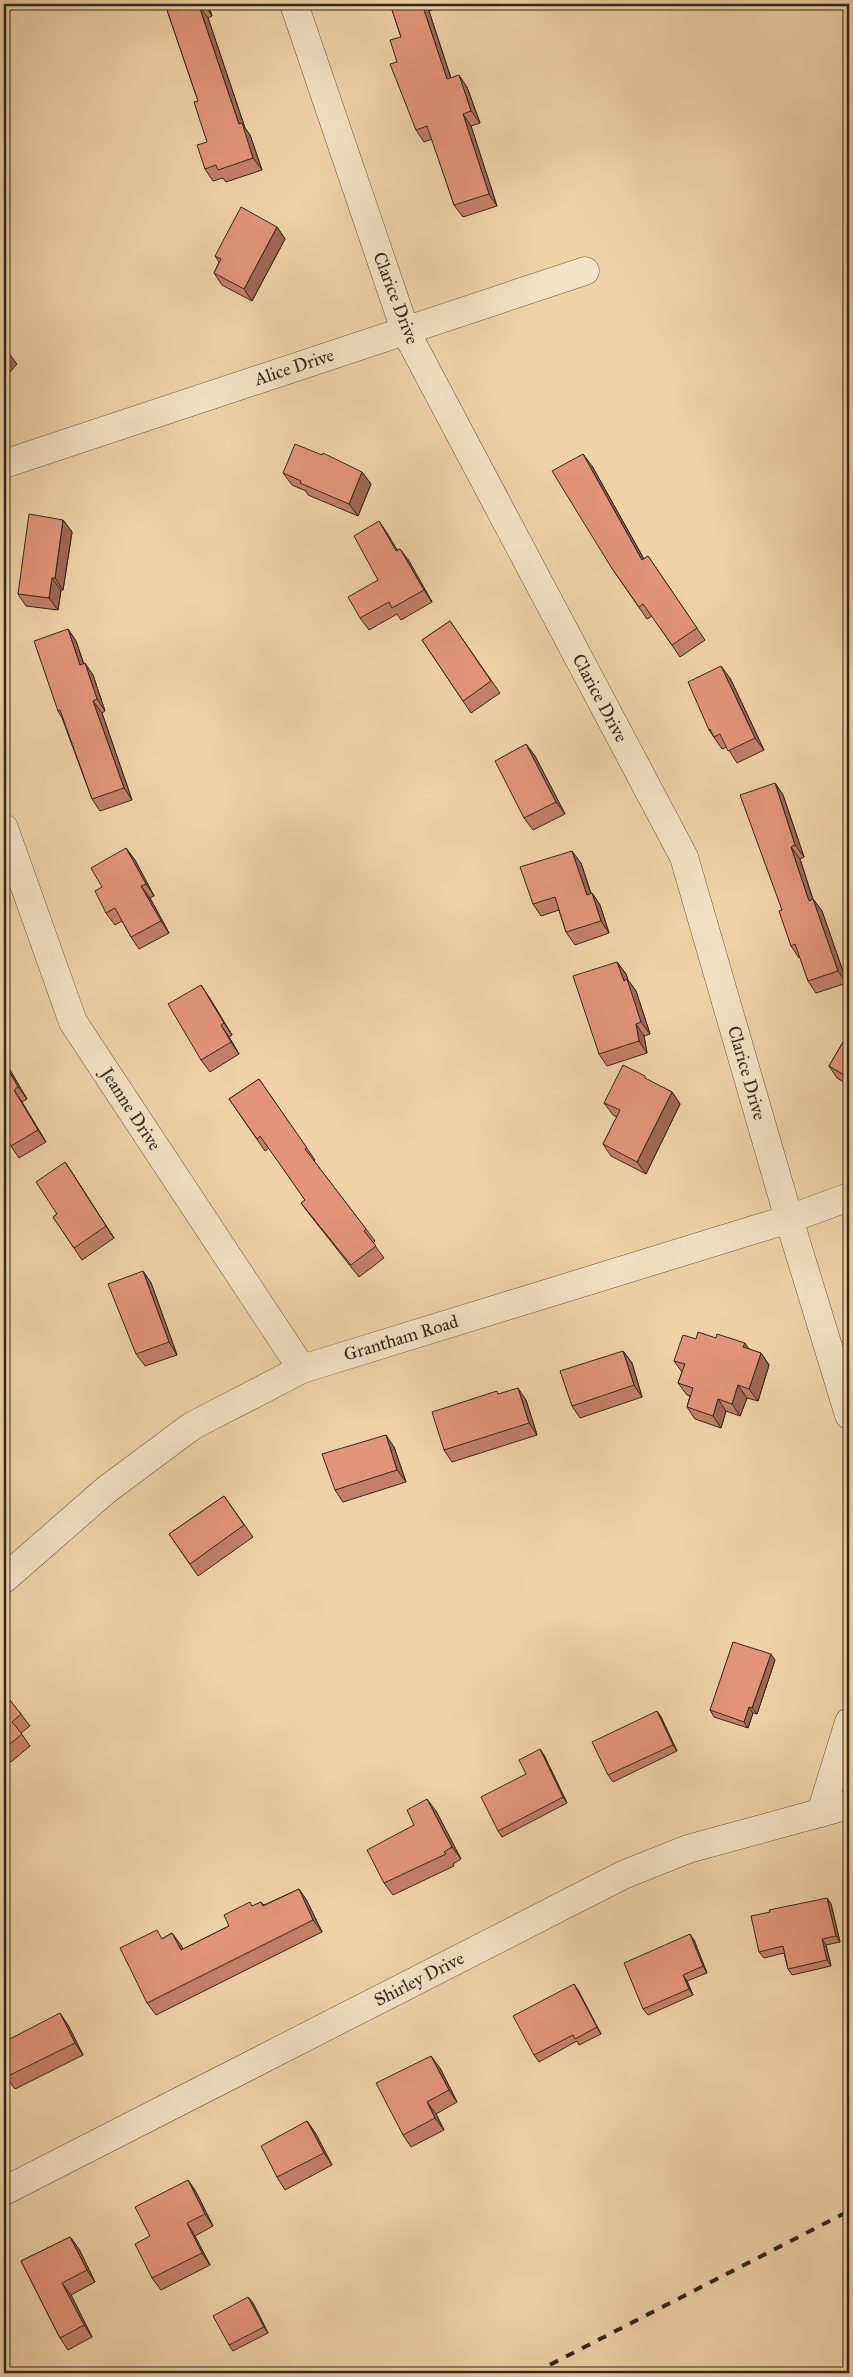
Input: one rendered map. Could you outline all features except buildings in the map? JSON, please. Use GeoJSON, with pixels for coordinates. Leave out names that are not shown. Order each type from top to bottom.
{"type":"FeatureCollection","features":[{"type":"Feature","properties":{"kind":"street","name":"Clarice Drive"},"geometry":{"type":"LineString","coordinates":[[294,4],[405,330],[684,857],[789,1219],[849,1415]]}},
{"type":"Feature","properties":{"kind":"street","name":"Alice Drive"},"geometry":{"type":"LineString","coordinates":[[4,464],[585,271]]}},
{"type":"Feature","properties":{"kind":"street","name":"Jeanne Drive"},"geometry":{"type":"LineString","coordinates":[[4,828],[73,1022],[302,1369]]}},
{"type":"Feature","properties":{"kind":"street","name":"Grantham Road"},"geometry":{"type":"LineString","coordinates":[[4,1579],[106,1490],[192,1426],[302,1369],[789,1219],[849,1197]]}},
{"type":"Feature","properties":{"kind":"street"},"geometry":{"type":"LineString","coordinates":[[821,1813],[849,1722]]}},
{"type":"Feature","properties":{"kind":"street","name":"Shirley Drive"},"geometry":{"type":"LineString","coordinates":[[4,2192],[623,1875],[688,1849],[849,1805]]}},
{"type":"Feature","properties":{"kind":"railway"},"geometry":{"type":"LineString","coordinates":[[534,2373],[849,2211]]}}]}
